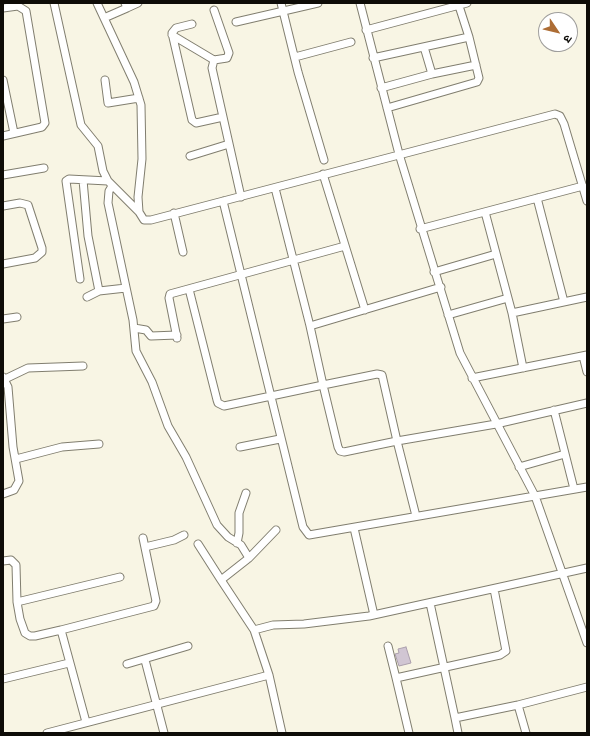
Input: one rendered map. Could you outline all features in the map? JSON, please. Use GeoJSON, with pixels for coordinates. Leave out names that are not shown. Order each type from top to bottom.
{"type":"FeatureCollection","features":[{"type":"Feature","properties":{"kind":"street"},"geometry":{"type":"LineString","coordinates":[[54,3],[80,120],[98,146],[103,171],[110,183],[139,212]]}},
{"type":"Feature","properties":{"kind":"street"},"geometry":{"type":"LineString","coordinates":[[97,3],[139,98],[141,109],[142,159],[138,197],[139,212],[142,219],[147,221],[555,114],[560,116],[564,124],[587,201]]}},
{"type":"Feature","properties":{"kind":"street"},"geometry":{"type":"LineString","coordinates":[[104,18],[126,5],[138,3]]}},
{"type":"Feature","properties":{"kind":"street"},"geometry":{"type":"LineString","coordinates":[[281,3],[294,57],[324,160]]}},
{"type":"Feature","properties":{"kind":"street"},"geometry":{"type":"LineString","coordinates":[[236,22],[318,3]]}},
{"type":"Feature","properties":{"kind":"street"},"geometry":{"type":"LineString","coordinates":[[360,3],[373,58],[420,229],[440,287],[460,353],[535,496],[587,643]]}},
{"type":"Feature","properties":{"kind":"street"},"geometry":{"type":"LineString","coordinates":[[366,30],[467,3]]}},
{"type":"Feature","properties":{"kind":"street"},"geometry":{"type":"LineString","coordinates":[[3,8],[18,6],[26,11],[45,120],[42,127],[3,136]]}},
{"type":"Feature","properties":{"kind":"street"},"geometry":{"type":"LineString","coordinates":[[387,108],[476,84],[479,78],[469,36],[459,6]]}},
{"type":"Feature","properties":{"kind":"street"},"geometry":{"type":"LineString","coordinates":[[172,35],[214,60],[227,58],[229,52],[214,10]]}},
{"type":"Feature","properties":{"kind":"street"},"geometry":{"type":"LineString","coordinates":[[192,24],[176,28],[172,31],[172,35],[193,122],[199,123],[223,117]]}},
{"type":"Feature","properties":{"kind":"street"},"geometry":{"type":"LineString","coordinates":[[373,58],[469,36]]}},
{"type":"Feature","properties":{"kind":"street"},"geometry":{"type":"LineString","coordinates":[[294,57],[351,42]]}},
{"type":"Feature","properties":{"kind":"street"},"geometry":{"type":"LineString","coordinates":[[424,47],[432,74]]}},
{"type":"Feature","properties":{"kind":"street"},"geometry":{"type":"LineString","coordinates":[[214,60],[212,68],[241,197]]}},
{"type":"Feature","properties":{"kind":"street"},"geometry":{"type":"LineString","coordinates":[[381,88],[432,74],[476,65]]}},
{"type":"Feature","properties":{"kind":"street"},"geometry":{"type":"LineString","coordinates":[[3,80],[14,133]]}},
{"type":"Feature","properties":{"kind":"street"},"geometry":{"type":"LineString","coordinates":[[105,80],[108,103],[139,98]]}},
{"type":"Feature","properties":{"kind":"street"},"geometry":{"type":"LineString","coordinates":[[190,156],[229,144]]}},
{"type":"Feature","properties":{"kind":"street"},"geometry":{"type":"LineString","coordinates":[[3,175],[44,168]]}},
{"type":"Feature","properties":{"kind":"street"},"geometry":{"type":"LineString","coordinates":[[323,174],[365,310]]}},
{"type":"Feature","properties":{"kind":"street"},"geometry":{"type":"LineString","coordinates":[[80,279],[66,181],[69,179],[110,183]]}},
{"type":"Feature","properties":{"kind":"street"},"geometry":{"type":"LineString","coordinates":[[83,180],[88,236],[99,291]]}},
{"type":"Feature","properties":{"kind":"street"},"geometry":{"type":"LineString","coordinates":[[110,183],[108,203],[134,328],[136,351],[152,382],[168,426],[186,457],[217,525],[228,537],[237,543],[249,558]]}},
{"type":"Feature","properties":{"kind":"street"},"geometry":{"type":"LineString","coordinates":[[420,229],[583,186]]}},
{"type":"Feature","properties":{"kind":"street"},"geometry":{"type":"LineString","coordinates":[[274,188],[310,326],[340,451],[344,452],[397,441],[496,424],[587,403]]}},
{"type":"Feature","properties":{"kind":"street"},"geometry":{"type":"LineString","coordinates":[[537,198],[564,302]]}},
{"type":"Feature","properties":{"kind":"street"},"geometry":{"type":"LineString","coordinates":[[223,201],[280,439],[303,527],[306,533],[315,536],[416,516],[587,487]]}},
{"type":"Feature","properties":{"kind":"street"},"geometry":{"type":"LineString","coordinates":[[3,206],[20,203],[28,205],[42,248],[40,255],[35,258],[3,264]]}},
{"type":"Feature","properties":{"kind":"street"},"geometry":{"type":"LineString","coordinates":[[485,212],[512,313],[523,368]]}},
{"type":"Feature","properties":{"kind":"street"},"geometry":{"type":"LineString","coordinates":[[174,213],[183,252]]}},
{"type":"Feature","properties":{"kind":"street"},"geometry":{"type":"LineString","coordinates":[[134,328],[146,330],[151,336],[177,337],[169,296],[172,293],[346,246]]}},
{"type":"Feature","properties":{"kind":"street"},"geometry":{"type":"LineString","coordinates":[[434,272],[496,254]]}},
{"type":"Feature","properties":{"kind":"street"},"geometry":{"type":"LineString","coordinates":[[310,326],[440,287]]}},
{"type":"Feature","properties":{"kind":"street"},"geometry":{"type":"LineString","coordinates":[[87,297],[99,291],[126,288]]}},
{"type":"Feature","properties":{"kind":"street"},"geometry":{"type":"LineString","coordinates":[[189,289],[218,403],[224,406],[377,374],[382,375],[416,516]]}},
{"type":"Feature","properties":{"kind":"street"},"geometry":{"type":"LineString","coordinates":[[512,313],[587,297]]}},
{"type":"Feature","properties":{"kind":"street"},"geometry":{"type":"LineString","coordinates":[[448,315],[508,298]]}},
{"type":"Feature","properties":{"kind":"street"},"geometry":{"type":"LineString","coordinates":[[3,319],[17,316]]}},
{"type":"Feature","properties":{"kind":"street"},"geometry":{"type":"LineString","coordinates":[[472,378],[585,355],[587,372]]}},
{"type":"Feature","properties":{"kind":"street"},"geometry":{"type":"LineString","coordinates":[[3,494],[14,490],[20,481],[8,387],[4,378],[28,368],[83,366]]}},
{"type":"Feature","properties":{"kind":"street"},"geometry":{"type":"LineString","coordinates":[[554,410],[574,489]]}},
{"type":"Feature","properties":{"kind":"street"},"geometry":{"type":"LineString","coordinates":[[240,447],[280,439]]}},
{"type":"Feature","properties":{"kind":"street"},"geometry":{"type":"LineString","coordinates":[[16,459],[62,447],[99,444]]}},
{"type":"Feature","properties":{"kind":"street"},"geometry":{"type":"LineString","coordinates":[[519,467],[565,454]]}},
{"type":"Feature","properties":{"kind":"street"},"geometry":{"type":"LineString","coordinates":[[237,543],[239,533],[239,513],[246,493]]}},
{"type":"Feature","properties":{"kind":"street"},"geometry":{"type":"LineString","coordinates":[[354,528],[374,615]]}},
{"type":"Feature","properties":{"kind":"street"},"geometry":{"type":"LineString","coordinates":[[221,580],[249,558],[276,530]]}},
{"type":"Feature","properties":{"kind":"street"},"geometry":{"type":"LineString","coordinates":[[145,547],[174,540],[184,535]]}},
{"type":"Feature","properties":{"kind":"street"},"geometry":{"type":"LineString","coordinates":[[3,561],[11,560],[16,565],[17,602],[23,628],[30,636],[61,630],[154,606],[156,602],[143,538]]}},
{"type":"Feature","properties":{"kind":"street"},"geometry":{"type":"LineString","coordinates":[[198,544],[254,630],[269,675],[282,733]]}},
{"type":"Feature","properties":{"kind":"street"},"geometry":{"type":"LineString","coordinates":[[254,630],[274,625],[304,624],[374,615],[587,568]]}},
{"type":"Feature","properties":{"kind":"street"},"geometry":{"type":"LineString","coordinates":[[17,602],[120,577]]}},
{"type":"Feature","properties":{"kind":"street"},"geometry":{"type":"LineString","coordinates":[[396,678],[500,655],[506,651],[494,588]]}},
{"type":"Feature","properties":{"kind":"street"},"geometry":{"type":"LineString","coordinates":[[430,603],[458,733]]}},
{"type":"Feature","properties":{"kind":"street"},"geometry":{"type":"LineString","coordinates":[[61,630],[86,722]]}},
{"type":"Feature","properties":{"kind":"street"},"geometry":{"type":"LineString","coordinates":[[127,664],[146,660],[188,646]]}},
{"type":"Feature","properties":{"kind":"street"},"geometry":{"type":"LineString","coordinates":[[388,646],[409,733]]}},
{"type":"Feature","properties":{"kind":"street"},"geometry":{"type":"LineString","coordinates":[[146,660],[164,733]]}},
{"type":"Feature","properties":{"kind":"street"},"geometry":{"type":"LineString","coordinates":[[3,678],[69,662]]}},
{"type":"Feature","properties":{"kind":"street"},"geometry":{"type":"LineString","coordinates":[[48,733],[269,675]]}},
{"type":"Feature","properties":{"kind":"street"},"geometry":{"type":"LineString","coordinates":[[455,718],[518,706],[587,687]]}},
{"type":"Feature","properties":{"kind":"street"},"geometry":{"type":"LineString","coordinates":[[518,706],[526,733]]}},
{"type":"Feature","properties":{"kind":"building"},"geometry":{"type":"Polygon","coordinates":[[[406,647],[411,663],[399,666],[395,654],[399,653],[398,649],[406,647]]]}}]}
